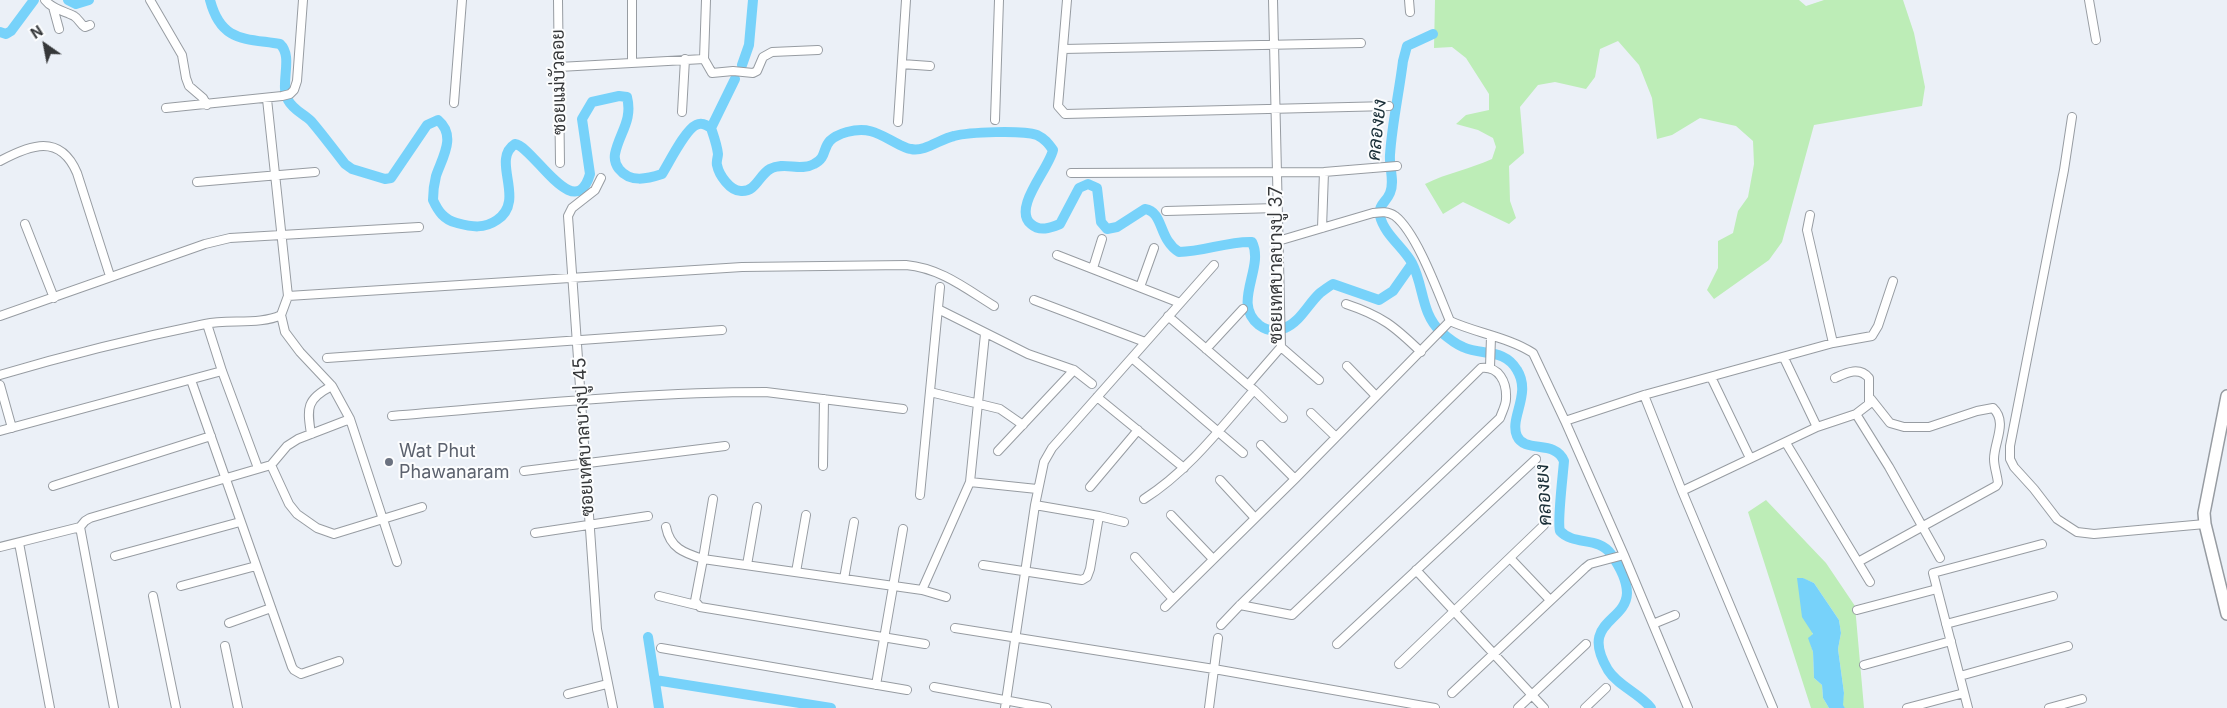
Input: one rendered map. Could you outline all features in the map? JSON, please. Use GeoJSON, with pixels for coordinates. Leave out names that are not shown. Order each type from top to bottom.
{"type":"FeatureCollection","features":[{"type":"Feature","properties":{"kind":"street"},"geometry":{"type":"LineString","coordinates":[[45,0],[53,7],[74,16],[82,26],[90,25]]}},
{"type":"Feature","properties":{"kind":"street"},"geometry":{"type":"LineString","coordinates":[[150,0],[182,55],[189,86],[203,98],[206,105]]}},
{"type":"Feature","properties":{"kind":"street"},"geometry":{"type":"LineString","coordinates":[[166,108],[267,99],[286,95],[294,90],[297,81],[303,0]]}},
{"type":"Feature","properties":{"kind":"street"},"geometry":{"type":"LineString","coordinates":[[454,103],[462,0]]}},
{"type":"Feature","properties":{"kind":"street","name":"ซอยแม่บัวลอย"},"geometry":{"type":"LineString","coordinates":[[558,0],[560,163]]}},
{"type":"Feature","properties":{"kind":"street"},"geometry":{"type":"LineString","coordinates":[[632,0],[632,62]]}},
{"type":"Feature","properties":{"kind":"street"},"geometry":{"type":"LineString","coordinates":[[706,0],[704,58],[710,71],[715,74],[733,71],[753,73],[757,70],[763,57],[772,52],[818,50]]}},
{"type":"Feature","properties":{"kind":"street"},"geometry":{"type":"LineString","coordinates":[[898,122],[906,0]]}},
{"type":"Feature","properties":{"kind":"street"},"geometry":{"type":"LineString","coordinates":[[995,120],[999,0]]}},
{"type":"Feature","properties":{"kind":"street"},"geometry":{"type":"LineString","coordinates":[[1067,0],[1058,106],[1064,114],[1389,106]]}},
{"type":"Feature","properties":{"kind":"street","name":"ซอยเทศบาลบางปู 37"},"geometry":{"type":"LineString","coordinates":[[1144,499],[1163,487],[1184,468],[1218,430],[1280,348],[1273,0]]}},
{"type":"Feature","properties":{"kind":"street"},"geometry":{"type":"LineString","coordinates":[[1409,0],[1410,12]]}},
{"type":"Feature","properties":{"kind":"street"},"geometry":{"type":"LineString","coordinates":[[2089,0],[2096,40]]}},
{"type":"Feature","properties":{"kind":"street"},"geometry":{"type":"LineString","coordinates":[[53,7],[59,29]]}},
{"type":"Feature","properties":{"kind":"street"},"geometry":{"type":"LineString","coordinates":[[1063,49],[1361,43]]}},
{"type":"Feature","properties":{"kind":"street"},"geometry":{"type":"LineString","coordinates":[[559,67],[704,58]]}},
{"type":"Feature","properties":{"kind":"street"},"geometry":{"type":"LineString","coordinates":[[682,112],[685,59]]}},
{"type":"Feature","properties":{"kind":"street"},"geometry":{"type":"LineString","coordinates":[[902,64],[930,66]]}},
{"type":"Feature","properties":{"kind":"street"},"geometry":{"type":"LineString","coordinates":[[267,99],[288,296],[281,315],[285,332],[332,386],[350,419],[397,562]]}},
{"type":"Feature","properties":{"kind":"street"},"geometry":{"type":"LineString","coordinates":[[2072,117],[2064,170],[2010,446],[2010,459],[2057,519],[2077,532],[2094,534],[2205,524]]}},
{"type":"Feature","properties":{"kind":"street"},"geometry":{"type":"LineString","coordinates":[[0,161],[24,148],[38,145],[62,150],[73,162],[110,276]]}},
{"type":"Feature","properties":{"kind":"street"},"geometry":{"type":"LineString","coordinates":[[1071,173],[1324,172],[1393,166]]}},
{"type":"Feature","properties":{"kind":"street"},"geometry":{"type":"LineString","coordinates":[[197,182],[315,172]]}},
{"type":"Feature","properties":{"kind":"street"},"geometry":{"type":"LineString","coordinates":[[1322,228],[1324,172]]}},
{"type":"Feature","properties":{"kind":"street","name":"ซอยเทศบาลบางปู 45"},"geometry":{"type":"LineString","coordinates":[[601,178],[595,190],[572,208],[568,216],[574,279],[596,629],[613,708]]}},
{"type":"Feature","properties":{"kind":"street"},"geometry":{"type":"LineString","coordinates":[[1166,212],[1277,208]]}},
{"type":"Feature","properties":{"kind":"street"},"geometry":{"type":"LineString","coordinates":[[1278,241],[1373,213],[1385,211],[1395,216],[1418,247],[1433,278],[1445,326]]}},
{"type":"Feature","properties":{"kind":"street"},"geometry":{"type":"LineString","coordinates":[[1810,215],[1808,235],[1833,344]]}},
{"type":"Feature","properties":{"kind":"street"},"geometry":{"type":"LineString","coordinates":[[25,224],[54,298]]}},
{"type":"Feature","properties":{"kind":"street"},"geometry":{"type":"LineString","coordinates":[[0,316],[54,298],[110,276],[205,244],[230,238],[419,227]]}},
{"type":"Feature","properties":{"kind":"street"},"geometry":{"type":"LineString","coordinates":[[1093,268],[1102,239]]}},
{"type":"Feature","properties":{"kind":"street"},"geometry":{"type":"LineString","coordinates":[[1140,287],[1154,248]]}},
{"type":"Feature","properties":{"kind":"street"},"geometry":{"type":"LineString","coordinates":[[1057,255],[1180,302]]}},
{"type":"Feature","properties":{"kind":"street"},"geometry":{"type":"LineString","coordinates":[[288,296],[742,268],[906,265],[923,266],[936,271],[994,306]]}},
{"type":"Feature","properties":{"kind":"street"},"geometry":{"type":"LineString","coordinates":[[1005,704],[1037,489],[1044,462],[1052,448],[1214,265]]}},
{"type":"Feature","properties":{"kind":"street"},"geometry":{"type":"LineString","coordinates":[[1565,421],[1644,395],[1833,344],[1872,336],[1893,281]]}},
{"type":"Feature","properties":{"kind":"street"},"geometry":{"type":"LineString","coordinates":[[920,495],[940,287]]}},
{"type":"Feature","properties":{"kind":"street"},"geometry":{"type":"LineString","coordinates":[[1034,300],[1145,342]]}},
{"type":"Feature","properties":{"kind":"street"},"geometry":{"type":"LineString","coordinates":[[1346,304],[1383,319],[1395,327],[1421,352]]}},
{"type":"Feature","properties":{"kind":"street"},"geometry":{"type":"LineString","coordinates":[[938,309],[1028,354],[1074,370],[1092,384]]}},
{"type":"Feature","properties":{"kind":"street"},"geometry":{"type":"LineString","coordinates":[[1206,349],[1243,310]]}},
{"type":"Feature","properties":{"kind":"street"},"geometry":{"type":"LineString","coordinates":[[0,376],[34,365],[207,324],[267,319],[281,315]]}},
{"type":"Feature","properties":{"kind":"street"},"geometry":{"type":"LineString","coordinates":[[1168,316],[1251,387],[1283,418]]}},
{"type":"Feature","properties":{"kind":"street"},"geometry":{"type":"LineString","coordinates":[[207,324],[222,371],[258,468]]}},
{"type":"Feature","properties":{"kind":"street"},"geometry":{"type":"LineString","coordinates":[[1445,326],[1491,336],[1523,346],[1532,353],[1565,421],[1688,708]]}},
{"type":"Feature","properties":{"kind":"street"},"geometry":{"type":"LineString","coordinates":[[1165,607],[1336,438],[1445,326]]}},
{"type":"Feature","properties":{"kind":"street"},"geometry":{"type":"LineString","coordinates":[[327,358],[722,330]]}},
{"type":"Feature","properties":{"kind":"street"},"geometry":{"type":"LineString","coordinates":[[922,590],[970,482],[985,334]]}},
{"type":"Feature","properties":{"kind":"street"},"geometry":{"type":"LineString","coordinates":[[1490,367],[1491,336]]}},
{"type":"Feature","properties":{"kind":"street"},"geometry":{"type":"LineString","coordinates":[[1280,348],[1319,380]]}},
{"type":"Feature","properties":{"kind":"street"},"geometry":{"type":"LineString","coordinates":[[1132,358],[1243,453]]}},
{"type":"Feature","properties":{"kind":"street"},"geometry":{"type":"LineString","coordinates":[[1784,358],[1817,427]]}},
{"type":"Feature","properties":{"kind":"street"},"geometry":{"type":"LineString","coordinates":[[1347,366],[1376,396]]}},
{"type":"Feature","properties":{"kind":"street"},"geometry":{"type":"LineString","coordinates":[[1221,624],[1240,605],[1481,368],[1490,367],[1497,370],[1503,378],[1506,399],[1500,418],[1292,615],[1240,605]]}},
{"type":"Feature","properties":{"kind":"street"},"geometry":{"type":"LineString","coordinates":[[998,451],[1074,370]]}},
{"type":"Feature","properties":{"kind":"street"},"geometry":{"type":"LineString","coordinates":[[0,431],[222,371]]}},
{"type":"Feature","properties":{"kind":"street"},"geometry":{"type":"LineString","coordinates":[[1682,491],[1817,427],[1856,414],[1869,404],[1871,399],[1869,378],[1865,374],[1850,371],[1835,378]]}},
{"type":"Feature","properties":{"kind":"street"},"geometry":{"type":"LineString","coordinates":[[1711,377],[1750,458]]}},
{"type":"Feature","properties":{"kind":"street"},"geometry":{"type":"LineString","coordinates":[[191,380],[294,670],[301,674],[339,661]]}},
{"type":"Feature","properties":{"kind":"street"},"geometry":{"type":"LineString","coordinates":[[0,385],[12,428]]}},
{"type":"Feature","properties":{"kind":"street"},"geometry":{"type":"LineString","coordinates":[[311,434],[307,412],[309,404],[315,397],[332,386]]}},
{"type":"Feature","properties":{"kind":"street"},"geometry":{"type":"LineString","coordinates":[[392,416],[582,402],[635,396],[746,392],[766,392],[903,409]]}},
{"type":"Feature","properties":{"kind":"street"},"geometry":{"type":"LineString","coordinates":[[930,392],[978,402],[1000,409],[1023,425]]}},
{"type":"Feature","properties":{"kind":"street"},"geometry":{"type":"LineString","coordinates":[[1644,395],[1773,708]]}},
{"type":"Feature","properties":{"kind":"street"},"geometry":{"type":"LineString","coordinates":[[2227,396],[2205,504],[2205,524],[2227,614]]}},
{"type":"Feature","properties":{"kind":"street"},"geometry":{"type":"LineString","coordinates":[[1097,397],[1184,468]]}},
{"type":"Feature","properties":{"kind":"street"},"geometry":{"type":"LineString","coordinates":[[1858,562],[1998,485],[1994,456],[1999,435],[1998,414],[1990,408],[1929,427],[1904,427],[1890,423],[1871,399]]}},
{"type":"Feature","properties":{"kind":"street"},"geometry":{"type":"LineString","coordinates":[[823,466],[824,400]]}},
{"type":"Feature","properties":{"kind":"street"},"geometry":{"type":"LineString","coordinates":[[1311,413],[1336,438]]}},
{"type":"Feature","properties":{"kind":"street"},"geometry":{"type":"LineString","coordinates":[[1856,414],[1889,467],[1940,558]]}},
{"type":"Feature","properties":{"kind":"street"},"geometry":{"type":"LineString","coordinates":[[0,547],[80,527],[90,518],[271,464],[287,446],[298,439],[350,419]]}},
{"type":"Feature","properties":{"kind":"street"},"geometry":{"type":"LineString","coordinates":[[1090,487],[1138,430]]}},
{"type":"Feature","properties":{"kind":"street"},"geometry":{"type":"LineString","coordinates":[[53,486],[211,436]]}},
{"type":"Feature","properties":{"kind":"street"},"geometry":{"type":"LineString","coordinates":[[1786,443],[1870,582]]}},
{"type":"Feature","properties":{"kind":"street"},"geometry":{"type":"LineString","coordinates":[[1261,445],[1295,479]]}},
{"type":"Feature","properties":{"kind":"street"},"geometry":{"type":"LineString","coordinates":[[524,471],[725,446]]}},
{"type":"Feature","properties":{"kind":"street"},"geometry":{"type":"LineString","coordinates":[[1337,644],[1536,458]]}},
{"type":"Feature","properties":{"kind":"street"},"geometry":{"type":"LineString","coordinates":[[271,464],[289,504],[297,514],[317,528],[334,534],[422,507]]}},
{"type":"Feature","properties":{"kind":"street"},"geometry":{"type":"LineString","coordinates":[[1220,480],[1254,518]]}},
{"type":"Feature","properties":{"kind":"street"},"geometry":{"type":"LineString","coordinates":[[970,482],[1037,489]]}},
{"type":"Feature","properties":{"kind":"street"},"geometry":{"type":"LineString","coordinates":[[696,605],[695,601],[713,499]]}},
{"type":"Feature","properties":{"kind":"street"},"geometry":{"type":"LineString","coordinates":[[1035,505],[1124,522]]}},
{"type":"Feature","properties":{"kind":"street"},"geometry":{"type":"LineString","coordinates":[[747,565],[757,507]]}},
{"type":"Feature","properties":{"kind":"street"},"geometry":{"type":"LineString","coordinates":[[1170,514],[1213,559]]}},
{"type":"Feature","properties":{"kind":"street"},"geometry":{"type":"LineString","coordinates":[[796,572],[806,515]]}},
{"type":"Feature","properties":{"kind":"street"},"geometry":{"type":"LineString","coordinates":[[535,534],[648,516]]}},
{"type":"Feature","properties":{"kind":"street"},"geometry":{"type":"LineString","coordinates":[[983,565],[1076,581],[1082,580],[1087,577],[1090,569],[1099,516]]}},
{"type":"Feature","properties":{"kind":"street"},"geometry":{"type":"LineString","coordinates":[[115,556],[240,522]]}},
{"type":"Feature","properties":{"kind":"street"},"geometry":{"type":"LineString","coordinates":[[844,579],[854,522]]}},
{"type":"Feature","properties":{"kind":"street"},"geometry":{"type":"LineString","coordinates":[[1399,664],[1544,525]]}},
{"type":"Feature","properties":{"kind":"street"},"geometry":{"type":"LineString","coordinates":[[80,527],[114,708]]}},
{"type":"Feature","properties":{"kind":"street"},"geometry":{"type":"LineString","coordinates":[[666,527],[671,542],[676,548],[683,553],[703,559],[922,590],[946,597]]}},
{"type":"Feature","properties":{"kind":"street"},"geometry":{"type":"LineString","coordinates":[[876,685],[903,529]]}},
{"type":"Feature","properties":{"kind":"street"},"geometry":{"type":"LineString","coordinates":[[19,542],[50,708]]}},
{"type":"Feature","properties":{"kind":"street"},"geometry":{"type":"LineString","coordinates":[[1968,708],[1933,573],[2042,544]]}},
{"type":"Feature","properties":{"kind":"street"},"geometry":{"type":"LineString","coordinates":[[1452,693],[1585,568],[1590,564],[1622,556]]}},
{"type":"Feature","properties":{"kind":"street"},"geometry":{"type":"LineString","coordinates":[[1135,557],[1173,599]]}},
{"type":"Feature","properties":{"kind":"street"},"geometry":{"type":"LineString","coordinates":[[1510,558],[1550,600]]}},
{"type":"Feature","properties":{"kind":"street"},"geometry":{"type":"LineString","coordinates":[[181,586],[256,566]]}},
{"type":"Feature","properties":{"kind":"street"},"geometry":{"type":"LineString","coordinates":[[1416,570],[1544,708]]}},
{"type":"Feature","properties":{"kind":"street"},"geometry":{"type":"LineString","coordinates":[[1858,610],[1937,589]]}},
{"type":"Feature","properties":{"kind":"street"},"geometry":{"type":"LineString","coordinates":[[154,596],[176,708]]}},
{"type":"Feature","properties":{"kind":"street"},"geometry":{"type":"LineString","coordinates":[[659,596],[696,605],[925,644]]}},
{"type":"Feature","properties":{"kind":"street"},"geometry":{"type":"LineString","coordinates":[[1946,624],[2053,596]]}},
{"type":"Feature","properties":{"kind":"street"},"geometry":{"type":"LineString","coordinates":[[229,623],[271,608]]}},
{"type":"Feature","properties":{"kind":"street"},"geometry":{"type":"LineString","coordinates":[[1653,624],[1675,615]]}},
{"type":"Feature","properties":{"kind":"street"},"geometry":{"type":"LineString","coordinates":[[955,628],[1214,669],[1435,708]]}},
{"type":"Feature","properties":{"kind":"street"},"geometry":{"type":"LineString","coordinates":[[1209,708],[1218,638]]}},
{"type":"Feature","properties":{"kind":"street"},"geometry":{"type":"LineString","coordinates":[[1864,665],[1951,641]]}},
{"type":"Feature","properties":{"kind":"street"},"geometry":{"type":"LineString","coordinates":[[1518,708],[1586,644]]}},
{"type":"Feature","properties":{"kind":"street"},"geometry":{"type":"LineString","coordinates":[[225,646],[238,708]]}},
{"type":"Feature","properties":{"kind":"street"},"geometry":{"type":"LineString","coordinates":[[1960,676],[2068,646]]}},
{"type":"Feature","properties":{"kind":"street"},"geometry":{"type":"LineString","coordinates":[[661,648],[907,690]]}},
{"type":"Feature","properties":{"kind":"street"},"geometry":{"type":"LineString","coordinates":[[568,694],[607,684]]}},
{"type":"Feature","properties":{"kind":"street"},"geometry":{"type":"LineString","coordinates":[[934,687],[1005,704],[1047,708]]}},
{"type":"Feature","properties":{"kind":"street"},"geometry":{"type":"LineString","coordinates":[[1585,708],[1606,688]]}},
{"type":"Feature","properties":{"kind":"street"},"geometry":{"type":"LineString","coordinates":[[1907,708],[1964,693]]}},
{"type":"Feature","properties":{"kind":"street"},"geometry":{"type":"LineString","coordinates":[[2049,708],[2082,699]]}},
{"type":"Feature","properties":{"kind":"green space"},"geometry":{"type":"Polygon","coordinates":[[[1435,0],[1799,0],[1806,6],[1824,0],[1903,0],[1914,33],[1925,87],[1922,106],[1814,125],[1782,242],[1769,260],[1714,299],[1707,290],[1718,268],[1718,241],[1733,233],[1738,211],[1748,197],[1754,164],[1753,141],[1736,126],[1700,118],[1672,135],[1657,139],[1652,98],[1639,65],[1618,41],[1600,49],[1595,77],[1586,89],[1555,82],[1538,85],[1520,107],[1524,153],[1509,166],[1510,201],[1516,218],[1509,224],[1463,202],[1443,214],[1425,184],[1492,159],[1496,147],[1493,138],[1478,130],[1456,124],[1466,115],[1489,110],[1489,94],[1466,58],[1452,47],[1434,48],[1435,0]]]}},
{"type":"Feature","properties":{"kind":"green space"},"geometry":{"type":"Polygon","coordinates":[[[1766,500],[1826,563],[1855,606],[1864,708],[1845,708],[1842,705],[1844,693],[1838,649],[1841,633],[1839,620],[1814,583],[1802,578],[1798,579],[1813,635],[1809,638],[1813,652],[1814,678],[1822,685],[1823,698],[1829,708],[1811,708],[1748,512],[1766,500]]]}},
{"type":"Feature","properties":{"kind":"water"},"geometry":{"type":"Polygon","coordinates":[[[1797,578],[1803,578],[1814,583],[1839,620],[1841,633],[1838,649],[1844,693],[1843,705],[1845,708],[1829,708],[1823,698],[1822,685],[1814,678],[1813,652],[1808,638],[1813,634],[1802,617],[1797,578]]]}},
{"type":"Feature","properties":{"kind":"waterway"},"geometry":{"type":"LineString","coordinates":[[0,32],[6,34],[11,31],[34,0]]}},
{"type":"Feature","properties":{"kind":"waterway"},"geometry":{"type":"LineString","coordinates":[[68,0],[76,4],[89,0]]}},
{"type":"Feature","properties":{"kind":"waterway"},"geometry":{"type":"LineString","coordinates":[[210,0],[215,14],[227,31],[245,39],[280,44],[286,56],[285,86],[288,100],[311,121],[345,164],[352,169],[385,179],[391,178],[427,125],[438,120],[444,126],[447,140],[444,155],[436,176],[433,200],[439,211],[452,222],[473,226],[487,225],[497,220],[505,212],[509,202],[506,160],[508,151],[515,144],[523,148],[564,188],[574,192],[583,188],[590,174],[582,119],[592,102],[619,96],[627,97],[628,105],[627,120],[615,156],[617,166],[623,173],[639,179],[662,174],[687,133],[696,125],[702,124],[711,128],[717,147],[717,164],[720,173],[729,185],[741,191],[750,189],[766,172],[775,167],[803,167],[814,164],[822,156],[831,140],[855,130],[875,132],[910,149],[922,149],[961,135],[1008,132],[1037,135],[1046,141],[1053,150],[1033,188],[1026,208],[1026,217],[1031,224],[1041,229],[1060,224],[1079,188],[1088,184],[1097,188],[1101,222],[1107,229],[1117,227],[1145,209],[1151,211],[1159,220],[1172,247],[1179,252],[1252,242],[1255,252],[1255,263],[1248,296],[1248,306],[1251,316],[1259,325],[1268,330],[1285,328],[1295,322],[1316,297],[1333,284],[1379,300],[1393,291],[1412,264]]}},
{"type":"Feature","properties":{"kind":"waterway"},"geometry":{"type":"LineString","coordinates":[[742,65],[749,45],[753,0]]}},
{"type":"Feature","properties":{"kind":"waterway","name":"คลองยง"},"geometry":{"type":"LineString","coordinates":[[1433,34],[1407,46],[1403,61],[1391,143],[1391,189],[1381,206],[1380,216],[1382,223],[1412,263],[1426,308],[1441,332],[1457,344],[1471,350],[1506,358],[1517,370],[1522,388],[1515,429],[1517,436],[1526,444],[1554,450],[1560,454],[1564,461],[1560,531],[1566,536],[1606,548],[1622,572],[1627,593],[1625,603],[1601,632],[1599,642],[1600,654],[1612,676],[1651,708]]}},
{"type":"Feature","properties":{"kind":"waterway"},"geometry":{"type":"LineString","coordinates":[[711,128],[735,79]]}},
{"type":"Feature","properties":{"kind":"waterway"},"geometry":{"type":"LineString","coordinates":[[648,637],[659,708]]}},
{"type":"Feature","properties":{"kind":"waterway"},"geometry":{"type":"LineString","coordinates":[[655,680],[831,708]]}},
{"type":"Feature","properties":{"kind":"place","name":"Wat Phut Phawanaram"},"geometry":{"type":"Point","coordinates":[389,462]}}]}
